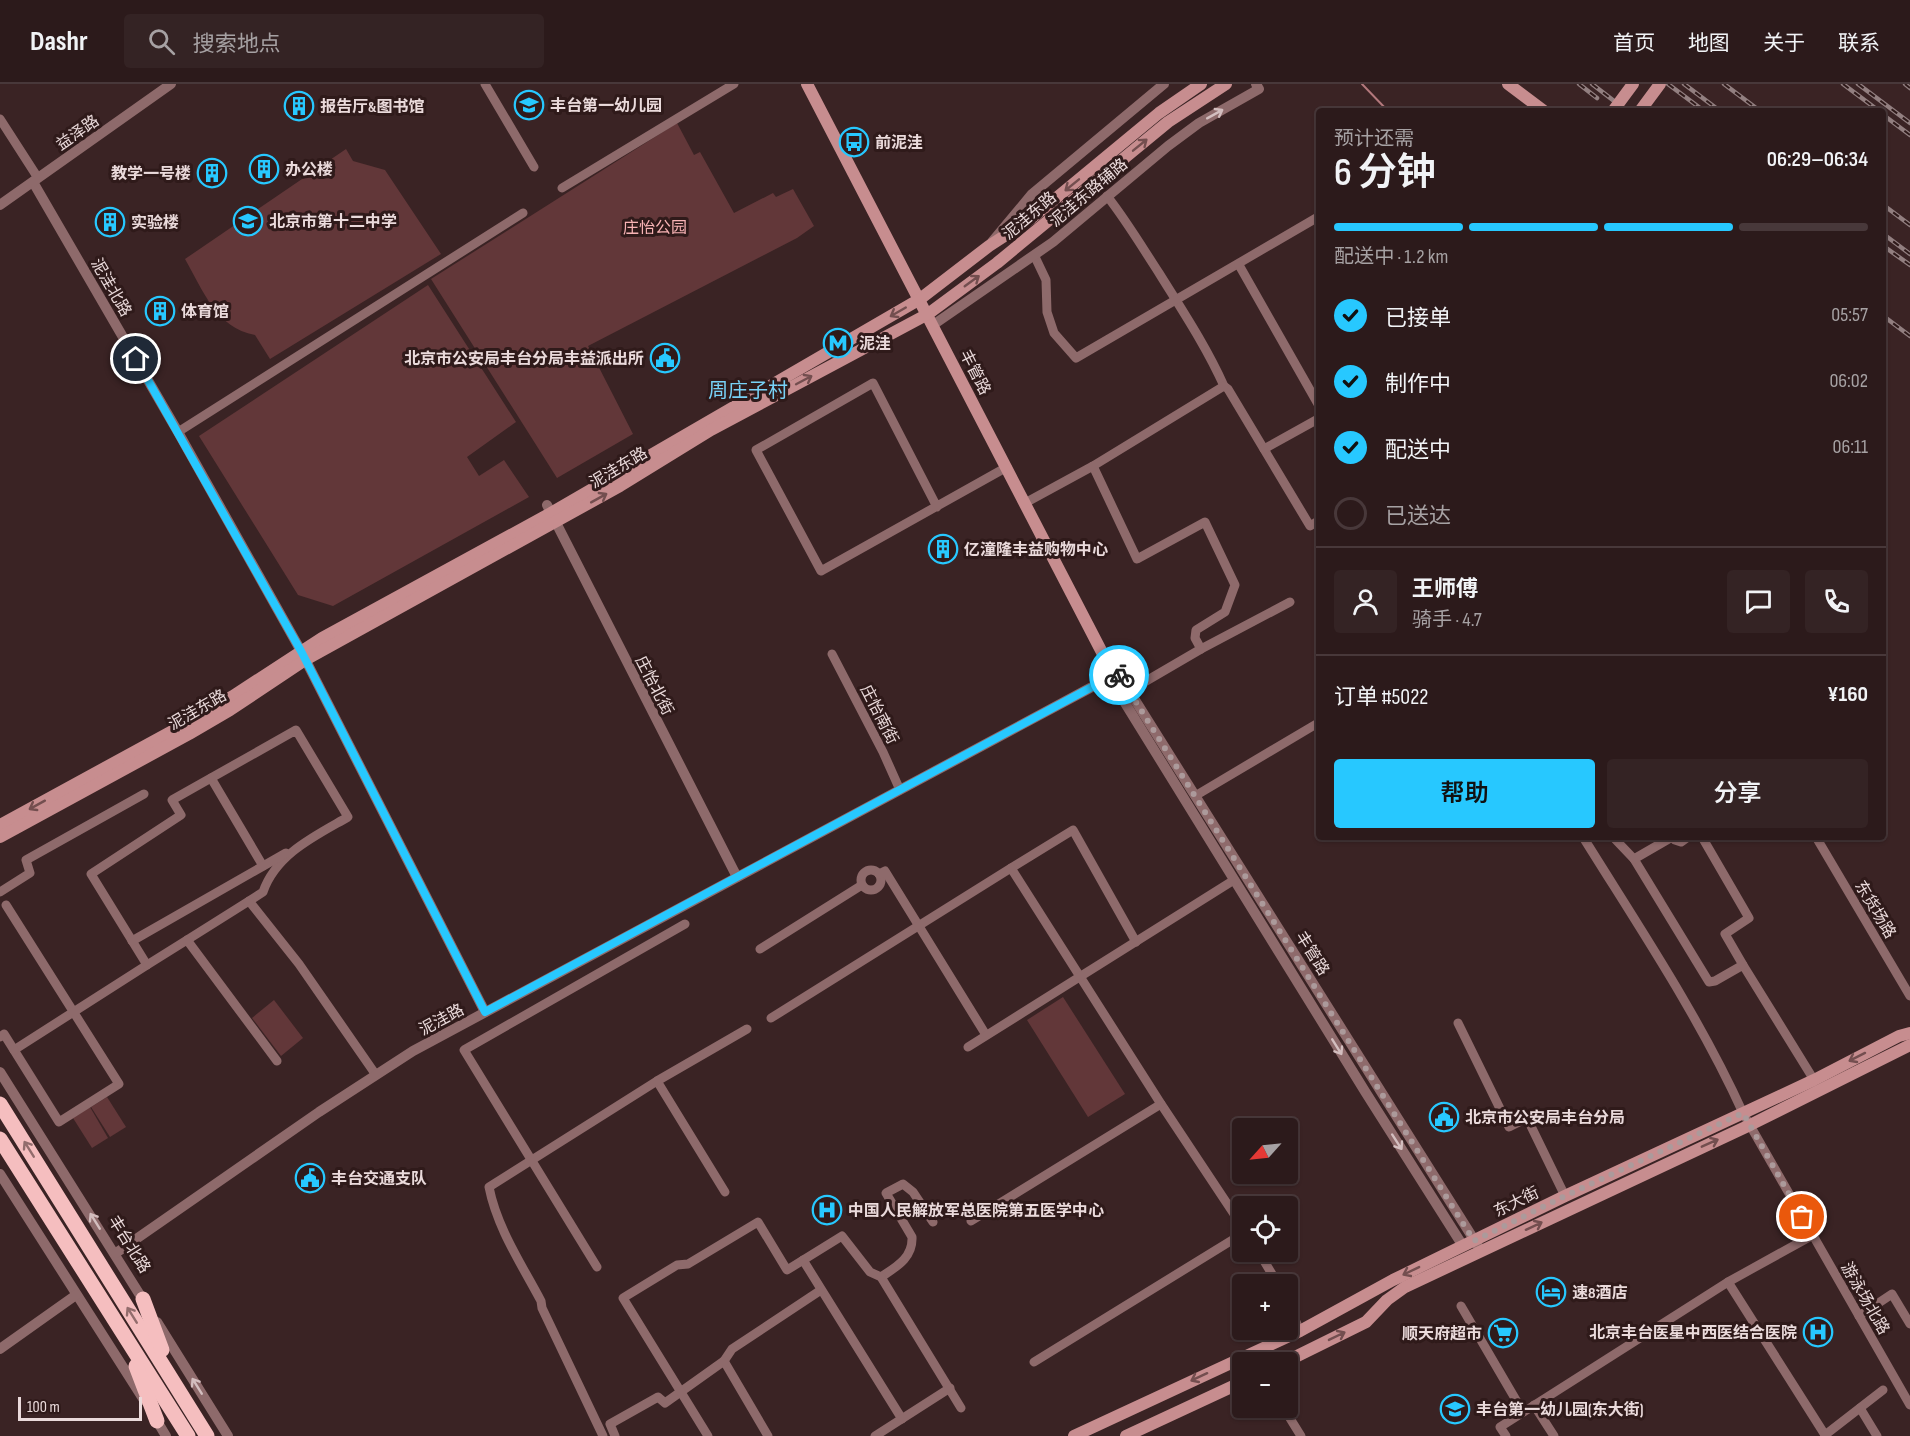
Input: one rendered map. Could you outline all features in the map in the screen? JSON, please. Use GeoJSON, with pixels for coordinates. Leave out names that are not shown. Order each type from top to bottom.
{"type":"FeatureCollection","features":[{"type":"Feature","properties":{"kind":"highway"},"geometry":{"type":"LineString","coordinates":[[0,1104],[207,1436]]}},
{"type":"Feature","properties":{"kind":"highway"},"geometry":{"type":"LineString","coordinates":[[0,1139],[188,1436]]}},
{"type":"Feature","properties":{"kind":"highway"},"geometry":{"type":"LineString","coordinates":[[143,1299],[173,1381]]}},
{"type":"Feature","properties":{"kind":"highway"},"geometry":{"type":"LineString","coordinates":[[124,1332],[157,1421]]}},
{"type":"Feature","properties":{"kind":"main road","name":"丰管路"},"geometry":{"type":"LineString","coordinates":[[807,84],[922,298]]}},
{"type":"Feature","properties":{"kind":"main road","name":"丰管路"},"geometry":{"type":"LineString","coordinates":[[814,84],[1006,468],[1028,502]]}},
{"type":"Feature","properties":{"kind":"main road","name":"泥洼东路"},"geometry":{"type":"LineString","coordinates":[[0,825],[196,718],[922,298],[989,246],[1032,218],[1159,113],[1201,84]]}},
{"type":"Feature","properties":{"kind":"main road","name":"泥洼东路"},"geometry":{"type":"LineString","coordinates":[[551,514],[620,486],[711,430],[932,318],[1168,122],[1226,84]]}},
{"type":"Feature","properties":{"kind":"main road"},"geometry":{"type":"LineString","coordinates":[[1508,84],[1540,108]]}},
{"type":"Feature","properties":{"kind":"main road"},"geometry":{"type":"LineString","coordinates":[[1615,108],[1633,84]]}},
{"type":"Feature","properties":{"kind":"main road"},"geometry":{"type":"LineString","coordinates":[[1642,108],[1660,84]]}},
{"type":"Feature","properties":{"kind":"main road","name":"丰管路"},"geometry":{"type":"LineString","coordinates":[[932,318],[1113,659],[1118,673]]}},
{"type":"Feature","properties":{"kind":"main road","name":"泥洼东路"},"geometry":{"type":"LineString","coordinates":[[0,837],[230,710],[303,655]]}},
{"type":"Feature","properties":{"kind":"main road","name":"东大街"},"geometry":{"type":"LineString","coordinates":[[1298,1356],[1366,1322],[1387,1300],[1405,1287],[1473,1246],[1565,1196],[1814,1080],[1899,1036],[1910,1033]]}},
{"type":"Feature","properties":{"kind":"main road","name":"东大街"},"geometry":{"type":"LineString","coordinates":[[1264,1352],[1393,1280],[1750,1125],[1910,1046]]}},
{"type":"Feature","properties":{"kind":"main road"},"geometry":{"type":"LineString","coordinates":[[1354,1301],[1367,1305],[1371,1312],[1370,1318]]}},
{"type":"Feature","properties":{"kind":"main road","name":"东大街"},"geometry":{"type":"LineString","coordinates":[[1074,1436],[1232,1367]]}},
{"type":"Feature","properties":{"kind":"main road"},"geometry":{"type":"LineString","coordinates":[[1126,1436],[1232,1387]]}},
{"type":"Feature","properties":{"kind":"street","name":"益泽路"},"geometry":{"type":"LineString","coordinates":[[0,205],[171,84]]}},
{"type":"Feature","properties":{"kind":"street"},"geometry":{"type":"LineString","coordinates":[[485,84],[534,167]]}},
{"type":"Feature","properties":{"kind":"street"},"geometry":{"type":"LineString","coordinates":[[561,188],[734,84]]}},
{"type":"Feature","properties":{"kind":"street","name":"泥洼东路辅路"},"geometry":{"type":"LineString","coordinates":[[989,246],[1032,194],[1164,84]]}},
{"type":"Feature","properties":{"kind":"street","name":"泥洼东路辅路"},"geometry":{"type":"LineString","coordinates":[[932,318],[1047,245],[1199,123],[1259,89],[1256,84]]}},
{"type":"Feature","properties":{"kind":"street"},"geometry":{"type":"LineString","coordinates":[[0,119],[36,180]]}},
{"type":"Feature","properties":{"kind":"street","name":"泥洼北路"},"geometry":{"type":"LineString","coordinates":[[36,180],[303,655],[485,1012]]}},
{"type":"Feature","properties":{"kind":"street"},"geometry":{"type":"LineString","coordinates":[[1107,196],[1177,301],[1210,356],[1224,386],[1228,389],[1310,526],[1316,522]]}},
{"type":"Feature","properties":{"kind":"street"},"geometry":{"type":"LineString","coordinates":[[178,432],[523,213]]}},
{"type":"Feature","properties":{"kind":"street"},"geometry":{"type":"LineString","coordinates":[[1036,259],[1047,280],[1047,312],[1054,333],[1076,358],[1316,218]]}},
{"type":"Feature","properties":{"kind":"street"},"geometry":{"type":"LineString","coordinates":[[1239,265],[1316,400]]}},
{"type":"Feature","properties":{"kind":"street"},"geometry":{"type":"LineString","coordinates":[[937,507],[873,383],[756,450],[821,571],[937,507],[1006,468]]}},
{"type":"Feature","properties":{"kind":"street"},"geometry":{"type":"LineString","coordinates":[[1028,502],[1093,466],[1224,386]]}},
{"type":"Feature","properties":{"kind":"street"},"geometry":{"type":"LineString","coordinates":[[1264,449],[1316,419]]}},
{"type":"Feature","properties":{"kind":"street"},"geometry":{"type":"LineString","coordinates":[[1093,466],[1137,560],[1205,522],[1235,585],[1224,612],[1217,619],[1196,630],[1195,638],[1201,649]]}},
{"type":"Feature","properties":{"kind":"street","name":"庄怡北街"},"geometry":{"type":"LineString","coordinates":[[551,514],[736,878]]}},
{"type":"Feature","properties":{"kind":"street"},"geometry":{"type":"LineString","coordinates":[[1129,691],[1201,649],[1290,602]]}},
{"type":"Feature","properties":{"kind":"street","name":"庄怡南街"},"geometry":{"type":"LineString","coordinates":[[832,654],[900,790]]}},
{"type":"Feature","properties":{"kind":"street"},"geometry":{"type":"LineString","coordinates":[[1118,673],[1117,690],[1172,780],[1366,1093],[1473,1246]]}},
{"type":"Feature","properties":{"kind":"street","name":"丰管路"},"geometry":{"type":"LineString","coordinates":[[1118,673],[1473,1246]]}},
{"type":"Feature","properties":{"kind":"street","name":"泥洼路"},"geometry":{"type":"LineString","coordinates":[[116,1254],[319,1112],[413,1051],[1118,673]]}},
{"type":"Feature","properties":{"kind":"street"},"geometry":{"type":"LineString","coordinates":[[1172,780],[1193,794],[1316,724]]}},
{"type":"Feature","properties":{"kind":"street"},"geometry":{"type":"LineString","coordinates":[[132,941],[348,817],[296,730],[172,800],[181,815],[91,874],[132,941],[147,965]]}},
{"type":"Feature","properties":{"kind":"street"},"geometry":{"type":"LineString","coordinates":[[211,778],[263,866]]}},
{"type":"Feature","properties":{"kind":"street"},"geometry":{"type":"LineString","coordinates":[[0,892],[30,873],[26,860],[144,794]]}},
{"type":"Feature","properties":{"kind":"street"},"geometry":{"type":"LineString","coordinates":[[771,1018],[1073,830],[1136,942]]}},
{"type":"Feature","properties":{"kind":"street","name":"游泳场北路"},"geometry":{"type":"LineString","coordinates":[[1584,840],[1694,1018],[1722,1067],[1743,1113],[1910,1405]]}},
{"type":"Feature","properties":{"kind":"street"},"geometry":{"type":"LineString","coordinates":[[1616,840],[1634,859],[1708,982],[1715,981],[1743,965]]}},
{"type":"Feature","properties":{"kind":"street"},"geometry":{"type":"LineString","coordinates":[[1634,859],[1667,840]]}},
{"type":"Feature","properties":{"kind":"street"},"geometry":{"type":"LineString","coordinates":[[1704,840],[1749,918],[1725,934],[1814,1080]]}},
{"type":"Feature","properties":{"kind":"street","name":"东货场路"},"geometry":{"type":"LineString","coordinates":[[1818,840],[1910,996]]}},
{"type":"Feature","properties":{"kind":"street"},"geometry":{"type":"LineString","coordinates":[[14,1050],[263,892],[268,879],[295,848]]}},
{"type":"Feature","properties":{"kind":"street"},"geometry":{"type":"LineString","coordinates":[[1011,868],[1232,1211]]}},
{"type":"Feature","properties":{"kind":"street"},"geometry":{"type":"LineString","coordinates":[[760,949],[862,885],[869,890],[875,889],[881,882],[879,874],[885,871],[986,1035]]}},
{"type":"Feature","properties":{"kind":"street"},"geometry":{"type":"LineString","coordinates":[[968,1047],[1234,880]]}},
{"type":"Feature","properties":{"kind":"street"},"geometry":{"type":"LineString","coordinates":[[249,901],[299,964],[376,1075]]}},
{"type":"Feature","properties":{"kind":"street"},"geometry":{"type":"LineString","coordinates":[[0,1037],[4,1035],[59,1122],[119,1084],[6,905]]}},
{"type":"Feature","properties":{"kind":"street"},"geometry":{"type":"LineString","coordinates":[[597,1267],[464,1050],[684,924]]}},
{"type":"Feature","properties":{"kind":"street"},"geometry":{"type":"LineString","coordinates":[[187,940],[277,1062]]}},
{"type":"Feature","properties":{"kind":"street"},"geometry":{"type":"LineString","coordinates":[[1458,1023],[1509,1127],[1527,1118],[1565,1196]]}},
{"type":"Feature","properties":{"kind":"street"},"geometry":{"type":"LineString","coordinates":[[603,1436],[542,1308],[541,1301],[492,1205],[489,1188],[657,1081],[747,1029]]}},
{"type":"Feature","properties":{"kind":"street"},"geometry":{"type":"LineString","coordinates":[[1362,1064],[1366,1093]]}},
{"type":"Feature","properties":{"kind":"street","name":"丰台北路"},"geometry":{"type":"LineString","coordinates":[[0,1072],[228,1436]]}},
{"type":"Feature","properties":{"kind":"street"},"geometry":{"type":"LineString","coordinates":[[657,1081],[725,1192]]}},
{"type":"Feature","properties":{"kind":"street"},"geometry":{"type":"LineString","coordinates":[[971,1221],[1161,1104]]}},
{"type":"Feature","properties":{"kind":"street"},"geometry":{"type":"LineString","coordinates":[[0,1174],[166,1436]]}},
{"type":"Feature","properties":{"kind":"street"},"geometry":{"type":"LineString","coordinates":[[881,1277],[905,1260],[912,1245],[912,1237],[886,1193],[903,1184],[913,1192],[933,1222]]}},
{"type":"Feature","properties":{"kind":"street"},"geometry":{"type":"LineString","coordinates":[[708,1436],[624,1298],[677,1265],[688,1264],[758,1222],[787,1270],[842,1236],[870,1272],[881,1277],[961,1408]]}},
{"type":"Feature","properties":{"kind":"street"},"geometry":{"type":"LineString","coordinates":[[1506,1436],[1500,1427],[1728,1282],[1813,1235]]}},
{"type":"Feature","properties":{"kind":"street"},"geometry":{"type":"LineString","coordinates":[[1034,1362],[1232,1240]]}},
{"type":"Feature","properties":{"kind":"street"},"geometry":{"type":"LineString","coordinates":[[803,1260],[902,1419]]}},
{"type":"Feature","properties":{"kind":"street"},"geometry":{"type":"LineString","coordinates":[[1728,1282],[1826,1435],[1883,1390]]}},
{"type":"Feature","properties":{"kind":"street"},"geometry":{"type":"LineString","coordinates":[[615,1436],[610,1424],[658,1397],[665,1403],[724,1361],[732,1349],[821,1290]]}},
{"type":"Feature","properties":{"kind":"street"},"geometry":{"type":"LineString","coordinates":[[1859,1316],[1892,1294],[1910,1324]]}},
{"type":"Feature","properties":{"kind":"street"},"geometry":{"type":"LineString","coordinates":[[0,1349],[76,1295]]}},
{"type":"Feature","properties":{"kind":"street"},"geometry":{"type":"LineString","coordinates":[[1461,1306],[1523,1412]]}},
{"type":"Feature","properties":{"kind":"street"},"geometry":{"type":"LineString","coordinates":[[1298,1326],[1300,1331]]}},
{"type":"Feature","properties":{"kind":"street"},"geometry":{"type":"LineString","coordinates":[[724,1361],[768,1436]]}},
{"type":"Feature","properties":{"kind":"street"},"geometry":{"type":"LineString","coordinates":[[875,1436],[950,1388]]}},
{"type":"Feature","properties":{"kind":"street"},"geometry":{"type":"LineString","coordinates":[[1534,1405],[1554,1436]]}},
{"type":"Feature","properties":{"kind":"street"},"geometry":{"type":"LineString","coordinates":[[1860,1408],[1877,1436]]}},
{"type":"Feature","properties":{"kind":"street"},"geometry":{"type":"LineString","coordinates":[[1290,1418],[1301,1436]]}},
{"type":"Feature","properties":{"kind":"green space","name":"庄怡公园"},"geometry":{"type":"Polygon","coordinates":[[[677,123],[694,155],[700,152],[734,213],[773,193],[776,197],[793,189],[814,226],[797,238],[588,346],[633,434],[557,478],[431,279],[677,123]]]}},
{"type":"Feature","properties":{"kind":"green space"},"geometry":{"type":"Polygon","coordinates":[[[346,149],[353,161],[385,170],[441,254],[270,359],[255,335],[230,325],[220,316],[185,259],[346,149]]]}},
{"type":"Feature","properties":{"kind":"green space"},"geometry":{"type":"Polygon","coordinates":[[[428,285],[516,422],[467,457],[479,476],[504,460],[529,497],[333,606],[298,595],[199,436],[428,285]]]}},
{"type":"Feature","properties":{"kind":"green space"},"geometry":{"type":"Polygon","coordinates":[[[1063,997],[1125,1094],[1088,1117],[1027,1020],[1063,997]]]}},
{"type":"Feature","properties":{"kind":"green space"},"geometry":{"type":"Polygon","coordinates":[[[274,1000],[303,1038],[281,1056],[252,1018],[274,1000]]]}},
{"type":"Feature","properties":{"kind":"green space"},"geometry":{"type":"Polygon","coordinates":[[[107,1097],[126,1127],[110,1137],[91,1107],[107,1097]]]}},
{"type":"Feature","properties":{"kind":"green space"},"geometry":{"type":"Polygon","coordinates":[[[90,1107],[108,1138],[92,1148],[73,1118],[90,1107]]]}},
{"type":"Feature","properties":{"kind":"waterway"},"geometry":{"type":"LineString","coordinates":[[1362,84],[1385,108]]}},
{"type":"Feature","properties":{"kind":"railway"},"geometry":{"type":"LineString","coordinates":[[1579,84],[1597,98]]}},
{"type":"Feature","properties":{"kind":"railway"},"geometry":{"type":"LineString","coordinates":[[1592,84],[1623,108]]}},
{"type":"Feature","properties":{"kind":"railway"},"geometry":{"type":"LineString","coordinates":[[1668,84],[1700,108]]}},
{"type":"Feature","properties":{"kind":"railway"},"geometry":{"type":"LineString","coordinates":[[1684,84],[1716,108]]}},
{"type":"Feature","properties":{"kind":"railway"},"geometry":{"type":"LineString","coordinates":[[1724,84],[1756,108]]}},
{"type":"Feature","properties":{"kind":"railway"},"geometry":{"type":"LineString","coordinates":[[1843,84],[1875,108]]}},
{"type":"Feature","properties":{"kind":"railway"},"geometry":{"type":"LineString","coordinates":[[1858,84],[1910,123]]}},
{"type":"Feature","properties":{"kind":"railway"},"geometry":{"type":"LineString","coordinates":[[1905,84],[1910,88]]}},
{"type":"Feature","properties":{"kind":"railway"},"geometry":{"type":"LineString","coordinates":[[1886,117],[1910,135]]}},
{"type":"Feature","properties":{"kind":"railway"},"geometry":{"type":"LineString","coordinates":[[1886,207],[1910,225]]}},
{"type":"Feature","properties":{"kind":"railway"},"geometry":{"type":"LineString","coordinates":[[1886,236],[1910,254]]}},
{"type":"Feature","properties":{"kind":"railway"},"geometry":{"type":"LineString","coordinates":[[1886,248],[1910,265]]}},
{"type":"Feature","properties":{"kind":"railway"},"geometry":{"type":"LineString","coordinates":[[1886,318],[1910,336]]}},
{"type":"Feature","properties":{"kind":"way so far"},"geometry":{"type":"LineString","coordinates":[[1119,675],[1474,1241],[1743,1113],[1802,1217]]}},
{"type":"Feature","properties":{"kind":"place","name":"丰台第一幼儿园"},"geometry":{"type":"Point","coordinates":[529,105]}},
{"type":"Feature","properties":{"kind":"place","name":"报告厅&图书馆"},"geometry":{"type":"Point","coordinates":[299,106]}},
{"type":"Feature","properties":{"kind":"place","name":"前泥洼"},"geometry":{"type":"Point","coordinates":[854,142]}},
{"type":"Feature","properties":{"kind":"place","name":"办公楼"},"geometry":{"type":"Point","coordinates":[264,169]}},
{"type":"Feature","properties":{"kind":"place","name":"教学一号楼"},"geometry":{"type":"Point","coordinates":[212,173]}},
{"type":"Feature","properties":{"kind":"place","name":"北京市第十二中学"},"geometry":{"type":"Point","coordinates":[248,221]}},
{"type":"Feature","properties":{"kind":"place","name":"实验楼"},"geometry":{"type":"Point","coordinates":[110,222]}},
{"type":"Feature","properties":{"kind":"place","name":"体育馆"},"geometry":{"type":"Point","coordinates":[160,311]}},
{"type":"Feature","properties":{"kind":"place","name":"泥洼"},"geometry":{"type":"Point","coordinates":[838,343]}},
{"type":"Feature","properties":{"kind":"place","name":"北京市公安局丰台分局丰益派出所"},"geometry":{"type":"Point","coordinates":[665,358]}},
{"type":"Feature","properties":{"kind":"place","name":"亿潼隆丰益购物中心"},"geometry":{"type":"Point","coordinates":[943,549]}},
{"type":"Feature","properties":{"kind":"place","name":"北京市公安局丰台分局"},"geometry":{"type":"Point","coordinates":[1444,1117]}},
{"type":"Feature","properties":{"kind":"place","name":"丰台交通支队"},"geometry":{"type":"Point","coordinates":[310,1178]}},
{"type":"Feature","properties":{"kind":"place","name":"中国人民解放军总医院第五医学中心"},"geometry":{"type":"Point","coordinates":[827,1210]}},
{"type":"Feature","properties":{"kind":"place","name":"速8酒店"},"geometry":{"type":"Point","coordinates":[1551,1292]}},
{"type":"Feature","properties":{"kind":"place","name":"北京丰台医星中西医结合医院"},"geometry":{"type":"Point","coordinates":[1818,1332]}},
{"type":"Feature","properties":{"kind":"place","name":"顺天府超市"},"geometry":{"type":"Point","coordinates":[1503,1333]}},
{"type":"Feature","properties":{"kind":"place","name":"丰台第一幼儿园(东大街)"},"geometry":{"type":"Point","coordinates":[1455,1409]}},
{"type":"Feature","properties":{"kind":"district","name":"周庄子村"},"geometry":{"type":"Point","coordinates":[748,390]}},
{"type":"Feature","properties":{"kind":"route"},"geometry":{"type":"LineString","coordinates":[[136,359],[301,651],[485,1012],[1118,673],[1119,675]]}}]}
